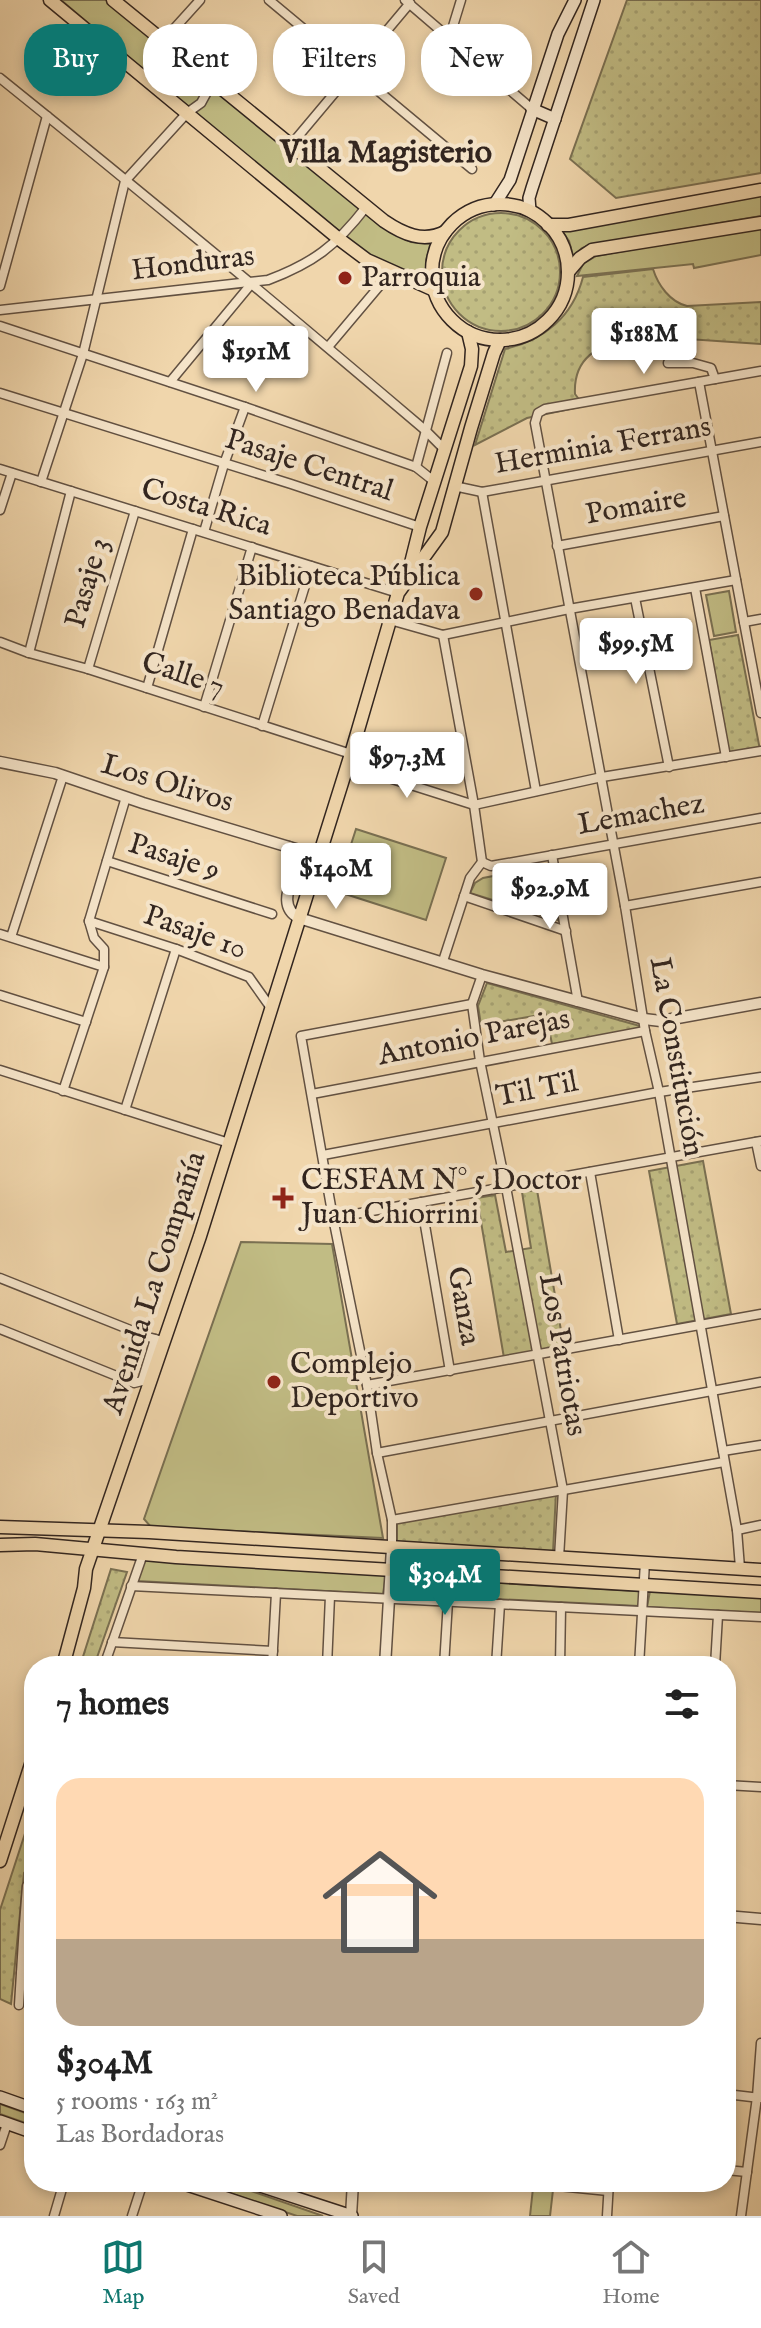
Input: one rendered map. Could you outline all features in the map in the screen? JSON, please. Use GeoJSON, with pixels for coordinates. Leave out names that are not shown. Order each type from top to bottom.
{"type":"FeatureCollection","features":[{"type":"Feature","properties":{"kind":"main road"},"geometry":{"type":"LineString","coordinates":[[50,0],[339,239],[367,260],[434,290]]}},
{"type":"Feature","properties":{"kind":"main road"},"geometry":{"type":"LineString","coordinates":[[113,0],[143,25]]}},
{"type":"Feature","properties":{"kind":"main road"},"geometry":{"type":"LineString","coordinates":[[530,211],[532,188],[594,0]]}},
{"type":"Feature","properties":{"kind":"main road"},"geometry":{"type":"LineString","coordinates":[[494,205],[510,180],[558,34],[572,3]]}},
{"type":"Feature","properties":{"kind":"main road"},"geometry":{"type":"LineString","coordinates":[[231,96],[366,207],[395,229],[411,236],[431,237],[445,232],[467,213],[494,205],[530,211],[555,233],[565,252],[568,272],[560,304],[545,323],[524,336],[500,340],[483,338],[458,326],[443,310],[434,290],[433,260],[445,232]]}},
{"type":"Feature","properties":{"kind":"main road"},"geometry":{"type":"LineString","coordinates":[[532,109],[555,119]]}},
{"type":"Feature","properties":{"kind":"main road"},"geometry":{"type":"LineString","coordinates":[[548,225],[569,225],[761,190]]}},
{"type":"Feature","properties":{"kind":"main road"},"geometry":{"type":"LineString","coordinates":[[568,272],[592,250],[761,223]]}},
{"type":"Feature","properties":{"kind":"main road","name":"Avenida La Compañía"},"geometry":{"type":"LineString","coordinates":[[407,579],[420,527],[471,366],[472,349],[468,332]]}},
{"type":"Feature","properties":{"kind":"main road","name":"Avenida La Compañía"},"geometry":{"type":"LineString","coordinates":[[66,1656],[99,1530],[160,1340],[229,1143],[398,593],[442,532],[500,340]]}},
{"type":"Feature","properties":{"kind":"main road"},"geometry":{"type":"LineString","coordinates":[[0,1527],[99,1530],[761,1570]]}},
{"type":"Feature","properties":{"kind":"main road"},"geometry":{"type":"LineString","coordinates":[[0,1545],[35,1544],[392,1571],[761,1592]]}},
{"type":"Feature","properties":{"kind":"main road"},"geometry":{"type":"LineString","coordinates":[[0,1861],[3,1842],[24,1783]]}},
{"type":"Feature","properties":{"kind":"main road"},"geometry":{"type":"LineString","coordinates":[[0,2097],[24,2105]]}},
{"type":"Feature","properties":{"kind":"main road"},"geometry":{"type":"LineString","coordinates":[[3,2122],[24,2129]]}},
{"type":"Feature","properties":{"kind":"main road"},"geometry":{"type":"LineString","coordinates":[[208,2192],[281,2216]]}},
{"type":"Feature","properties":{"kind":"main road"},"geometry":{"type":"LineString","coordinates":[[278,2192],[351,2216]]}},
{"type":"Feature","properties":{"kind":"street"},"geometry":{"type":"LineString","coordinates":[[178,24],[200,0]]}},
{"type":"Feature","properties":{"kind":"street"},"geometry":{"type":"LineString","coordinates":[[269,0],[298,24]]}},
{"type":"Feature","properties":{"kind":"street"},"geometry":{"type":"LineString","coordinates":[[454,24],[461,0]]}},
{"type":"Feature","properties":{"kind":"street"},"geometry":{"type":"LineString","coordinates":[[390,24],[407,2],[435,24]]}},
{"type":"Feature","properties":{"kind":"street"},"geometry":{"type":"LineString","coordinates":[[0,78],[252,283],[445,450]]}},
{"type":"Feature","properties":{"kind":"street"},"geometry":{"type":"LineString","coordinates":[[41,482],[83,354],[125,181],[205,96]]}},
{"type":"Feature","properties":{"kind":"street"},"geometry":{"type":"LineString","coordinates":[[290,146],[333,96]]}},
{"type":"Feature","properties":{"kind":"street"},"geometry":{"type":"LineString","coordinates":[[384,96],[472,169]]}},
{"type":"Feature","properties":{"kind":"street"},"geometry":{"type":"LineString","coordinates":[[517,96],[532,109]]}},
{"type":"Feature","properties":{"kind":"street"},"geometry":{"type":"LineString","coordinates":[[0,286],[47,116]]}},
{"type":"Feature","properties":{"kind":"street","name":"Honduras"},"geometry":{"type":"LineString","coordinates":[[0,310],[268,280],[309,263],[339,239],[366,207]]}},
{"type":"Feature","properties":{"kind":"street"},"geometry":{"type":"LineString","coordinates":[[328,347],[392,271]]}},
{"type":"Feature","properties":{"kind":"street"},"geometry":{"type":"LineString","coordinates":[[170,382],[252,283]]}},
{"type":"Feature","properties":{"kind":"street"},"geometry":{"type":"LineString","coordinates":[[0,326],[416,467],[435,482]]}},
{"type":"Feature","properties":{"kind":"street"},"geometry":{"type":"LineString","coordinates":[[416,467],[447,353]]}},
{"type":"Feature","properties":{"kind":"street"},"geometry":{"type":"LineString","coordinates":[[668,363],[693,363],[711,368],[715,379]]}},
{"type":"Feature","properties":{"kind":"street"},"geometry":{"type":"LineString","coordinates":[[761,371],[699,382],[761,708]]}},
{"type":"Feature","properties":{"kind":"street","name":"La Constitución"},"geometry":{"type":"LineString","coordinates":[[699,382],[545,409],[538,413],[535,423],[602,777],[645,1031],[659,1092],[737,1530],[740,1568]]}},
{"type":"Feature","properties":{"kind":"street","name":"Pasaje Central"},"geometry":{"type":"LineString","coordinates":[[0,393],[420,527]]}},
{"type":"Feature","properties":{"kind":"street"},"geometry":{"type":"LineString","coordinates":[[204,532],[245,407]]}},
{"type":"Feature","properties":{"kind":"street","name":"Herminia Ferrans"},"geometry":{"type":"LineString","coordinates":[[454,486],[482,492],[761,442]]}},
{"type":"Feature","properties":{"kind":"street","name":"Costa Rica"},"geometry":{"type":"LineString","coordinates":[[0,469],[398,593]]}},
{"type":"Feature","properties":{"kind":"street"},"geometry":{"type":"LineString","coordinates":[[0,510],[12,473]]}},
{"type":"Feature","properties":{"kind":"street"},"geometry":{"type":"LineString","coordinates":[[29,653],[71,491]]}},
{"type":"Feature","properties":{"kind":"street"},"geometry":{"type":"LineString","coordinates":[[482,492],[536,791]]}},
{"type":"Feature","properties":{"kind":"street","name":"Pasaje 3"},"geometry":{"type":"LineString","coordinates":[[88,669],[135,511]]}},
{"type":"Feature","properties":{"kind":"street","name":"Pomaire"},"geometry":{"type":"LineString","coordinates":[[557,546],[724,516]]}},
{"type":"Feature","properties":{"kind":"street"},"geometry":{"type":"LineString","coordinates":[[147,688],[193,529]]}},
{"type":"Feature","properties":{"kind":"street"},"geometry":{"type":"LineString","coordinates":[[204,707],[252,547]]}},
{"type":"Feature","properties":{"kind":"street"},"geometry":{"type":"LineString","coordinates":[[262,726],[311,566]]}},
{"type":"Feature","properties":{"kind":"street"},"geometry":{"type":"LineString","coordinates":[[390,620],[443,635],[736,580]]}},
{"type":"Feature","properties":{"kind":"street"},"geometry":{"type":"LineString","coordinates":[[695,588],[726,757]]}},
{"type":"Feature","properties":{"kind":"street"},"geometry":{"type":"LineString","coordinates":[[635,598],[669,767]]}},
{"type":"Feature","properties":{"kind":"street"},"geometry":{"type":"LineString","coordinates":[[744,622],[761,619]]}},
{"type":"Feature","properties":{"kind":"street"},"geometry":{"type":"LineString","coordinates":[[443,635],[482,862],[470,878],[443,961]]}},
{"type":"Feature","properties":{"kind":"street","name":"Calle 7"},"geometry":{"type":"LineString","coordinates":[[0,642],[262,726],[474,805]]}},
{"type":"Feature","properties":{"kind":"street"},"geometry":{"type":"LineString","coordinates":[[474,805],[602,777],[761,751]]}},
{"type":"Feature","properties":{"kind":"street","name":"Los Olivos"},"geometry":{"type":"LineString","coordinates":[[0,762],[63,776],[319,856]]}},
{"type":"Feature","properties":{"kind":"street"},"geometry":{"type":"LineString","coordinates":[[11,937],[63,776]]}},
{"type":"Feature","properties":{"kind":"street"},"geometry":{"type":"LineString","coordinates":[[63,1091],[104,967],[104,949],[94,938],[89,921],[126,797]]}},
{"type":"Feature","properties":{"kind":"street","name":"Lemachez"},"geometry":{"type":"LineString","coordinates":[[482,862],[491,866],[761,818]]}},
{"type":"Feature","properties":{"kind":"street","name":"Avenida La Compañía"},"geometry":{"type":"LineString","coordinates":[[289,847],[296,862],[287,904],[292,914],[299,918]]}},
{"type":"Feature","properties":{"kind":"street"},"geometry":{"type":"LineString","coordinates":[[552,855],[578,1002]]}},
{"type":"Feature","properties":{"kind":"street","name":"Pasaje 9"},"geometry":{"type":"LineString","coordinates":[[107,861],[272,914]]}},
{"type":"Feature","properties":{"kind":"street"},"geometry":{"type":"LineString","coordinates":[[625,906],[761,883]]}},
{"type":"Feature","properties":{"kind":"street"},"geometry":{"type":"LineString","coordinates":[[464,896],[566,931]]}},
{"type":"Feature","properties":{"kind":"street"},"geometry":{"type":"LineString","coordinates":[[299,918],[482,975],[644,1019],[661,1021],[761,1003]]}},
{"type":"Feature","properties":{"kind":"street","name":"Pasaje 10"},"geometry":{"type":"LineString","coordinates":[[89,921],[249,977],[271,1008]]}},
{"type":"Feature","properties":{"kind":"street"},"geometry":{"type":"LineString","coordinates":[[0,934],[104,967]]}},
{"type":"Feature","properties":{"kind":"street"},"geometry":{"type":"LineString","coordinates":[[125,1110],[176,949]]}},
{"type":"Feature","properties":{"kind":"street","name":"Los Patriotas"},"geometry":{"type":"LineString","coordinates":[[482,975],[472,1004],[480,1061],[563,1490],[559,1558]]}},
{"type":"Feature","properties":{"kind":"street"},"geometry":{"type":"LineString","coordinates":[[0,995],[86,1022]]}},
{"type":"Feature","properties":{"kind":"street"},"geometry":{"type":"LineString","coordinates":[[386,1656],[392,1571],[392,1520],[301,1036],[472,1004]]}},
{"type":"Feature","properties":{"kind":"street","name":"Antonio Parejas"},"geometry":{"type":"LineString","coordinates":[[312,1094],[645,1031]]}},
{"type":"Feature","properties":{"kind":"street"},"geometry":{"type":"LineString","coordinates":[[0,1070],[229,1143]]}},
{"type":"Feature","properties":{"kind":"street","name":"Til Til"},"geometry":{"type":"LineString","coordinates":[[323,1155],[659,1092],[761,1077]]}},
{"type":"Feature","properties":{"kind":"street"},"geometry":{"type":"LineString","coordinates":[[333,1218],[759,1141],[761,1166]]}},
{"type":"Feature","properties":{"kind":"street"},"geometry":{"type":"LineString","coordinates":[[590,1172],[619,1340]]}},
{"type":"Feature","properties":{"kind":"street","name":"Ganza"},"geometry":{"type":"LineString","coordinates":[[421,1202],[450,1371]]}},
{"type":"Feature","properties":{"kind":"street"},"geometry":{"type":"LineString","coordinates":[[0,1278],[160,1340],[138,1384],[0,1329]]}},
{"type":"Feature","properties":{"kind":"street"},"geometry":{"type":"LineString","coordinates":[[367,1385],[761,1314]]}},
{"type":"Feature","properties":{"kind":"street"},"geometry":{"type":"LineString","coordinates":[[377,1453],[761,1382]]}},
{"type":"Feature","properties":{"kind":"street"},"geometry":{"type":"LineString","coordinates":[[723,1451],[761,1445]]}},
{"type":"Feature","properties":{"kind":"street"},"geometry":{"type":"LineString","coordinates":[[392,1520],[724,1462]]}},
{"type":"Feature","properties":{"kind":"street"},"geometry":{"type":"LineString","coordinates":[[737,1530],[761,1525]]}},
{"type":"Feature","properties":{"kind":"street"},"geometry":{"type":"LineString","coordinates":[[107,1656],[143,1554]]}},
{"type":"Feature","properties":{"kind":"street"},"geometry":{"type":"LineString","coordinates":[[640,1656],[645,1562]]}},
{"type":"Feature","properties":{"kind":"street"},"geometry":{"type":"LineString","coordinates":[[131,1586],[761,1617]]}},
{"type":"Feature","properties":{"kind":"street"},"geometry":{"type":"LineString","coordinates":[[273,1656],[276,1593]]}},
{"type":"Feature","properties":{"kind":"street"},"geometry":{"type":"LineString","coordinates":[[327,1656],[330,1596]]}},
{"type":"Feature","properties":{"kind":"street"},"geometry":{"type":"LineString","coordinates":[[445,1656],[448,1601]]}},
{"type":"Feature","properties":{"kind":"street"},"geometry":{"type":"LineString","coordinates":[[497,1656],[500,1604]]}},
{"type":"Feature","properties":{"kind":"street"},"geometry":{"type":"LineString","coordinates":[[560,1656],[561,1607]]}},
{"type":"Feature","properties":{"kind":"street"},"geometry":{"type":"LineString","coordinates":[[716,1656],[718,1615]]}},
{"type":"Feature","properties":{"kind":"street"},"geometry":{"type":"LineString","coordinates":[[112,1642],[273,1651]]}},
{"type":"Feature","properties":{"kind":"street"},"geometry":{"type":"LineString","coordinates":[[736,1786],[761,1787]]}},
{"type":"Feature","properties":{"kind":"street"},"geometry":{"type":"LineString","coordinates":[[736,1917],[761,1919]]}},
{"type":"Feature","properties":{"kind":"street"},"geometry":{"type":"LineString","coordinates":[[19,2005],[24,1925]]}},
{"type":"Feature","properties":{"kind":"street"},"geometry":{"type":"LineString","coordinates":[[741,2216],[759,2097],[761,2043]]}},
{"type":"Feature","properties":{"kind":"street"},"geometry":{"type":"LineString","coordinates":[[736,2095],[759,2097]]}},
{"type":"Feature","properties":{"kind":"street"},"geometry":{"type":"LineString","coordinates":[[0,2145],[3,2122]]}},
{"type":"Feature","properties":{"kind":"street"},"geometry":{"type":"LineString","coordinates":[[736,2171],[747,2172]]}},
{"type":"Feature","properties":{"kind":"street"},"geometry":{"type":"LineString","coordinates":[[54,2216],[61,2192]]}},
{"type":"Feature","properties":{"kind":"street"},"geometry":{"type":"LineString","coordinates":[[132,2216],[140,2192]]}},
{"type":"Feature","properties":{"kind":"street"},"geometry":{"type":"LineString","coordinates":[[351,2216],[352,2192]]}},
{"type":"Feature","properties":{"kind":"street"},"geometry":{"type":"LineString","coordinates":[[607,2216],[608,2192]]}},
{"type":"Feature","properties":{"kind":"shaded area"},"geometry":{"type":"Polygon","coordinates":[[[61,0],[109,0],[143,28],[143,70],[127,56],[127,24],[89,24],[61,0]]]}},
{"type":"Feature","properties":{"kind":"shaded area"},"geometry":{"type":"Polygon","coordinates":[[[627,0],[761,0],[761,173],[616,198],[570,159],[627,0]]]}},
{"type":"Feature","properties":{"kind":"shaded area"},"geometry":{"type":"Polygon","coordinates":[[[174,96],[227,96],[380,226],[411,242],[431,244],[426,260],[427,279],[367,254],[174,96]]]}},
{"type":"Feature","properties":{"kind":"shaded area"},"geometry":{"type":"Polygon","coordinates":[[[761,195],[761,216],[590,245],[573,256],[562,231],[761,195]]]}},
{"type":"Feature","properties":{"kind":"shaded area"},"geometry":{"type":"Polygon","coordinates":[[[501,213],[523,218],[543,230],[555,250],[560,272],[555,294],[543,314],[523,326],[501,331],[479,326],[459,314],[447,294],[442,272],[447,250],[459,230],[479,218],[501,213]]]}},
{"type":"Feature","properties":{"kind":"shaded area"},"geometry":{"type":"Polygon","coordinates":[[[761,227],[761,255],[694,268],[693,264],[577,276],[583,264],[596,256],[761,227]]]}},
{"type":"Feature","properties":{"kind":"shaded area"},"geometry":{"type":"Polygon","coordinates":[[[653,269],[666,292],[675,301],[687,306],[761,302],[761,344],[629,335],[598,349],[583,362],[575,381],[575,394],[584,406],[527,418],[475,445],[505,349],[532,340],[555,325],[572,304],[583,277],[653,269]]]}},
{"type":"Feature","properties":{"kind":"shaded area"},"geometry":{"type":"Polygon","coordinates":[[[729,591],[736,632],[714,636],[706,595],[729,591]]]}},
{"type":"Feature","properties":{"kind":"shaded area"},"geometry":{"type":"Polygon","coordinates":[[[738,635],[760,750],[729,754],[709,640],[738,635]]]}},
{"type":"Feature","properties":{"kind":"shaded area"},"geometry":{"type":"Polygon","coordinates":[[[356,829],[446,858],[426,920],[336,891],[356,829]]]}},
{"type":"Feature","properties":{"kind":"shaded area"},"geometry":{"type":"Polygon","coordinates":[[[546,866],[558,920],[470,893],[475,883],[483,878],[546,866]]]}},
{"type":"Feature","properties":{"kind":"shaded area"},"geometry":{"type":"Polygon","coordinates":[[[487,983],[640,1026],[639,1030],[552,1044],[546,1014],[481,1025],[478,1006],[487,983]]]}},
{"type":"Feature","properties":{"kind":"shaded area"},"geometry":{"type":"Polygon","coordinates":[[[703,1161],[731,1314],[677,1324],[649,1171],[703,1161]]]}},
{"type":"Feature","properties":{"kind":"shaded area"},"geometry":{"type":"Polygon","coordinates":[[[537,1190],[564,1348],[504,1358],[477,1198],[495,1195],[506,1252],[531,1248],[522,1192],[537,1190]]]}},
{"type":"Feature","properties":{"kind":"shaded area","name":"Complejo Deportivo"},"geometry":{"type":"Polygon","coordinates":[[[241,1242],[332,1244],[383,1538],[151,1527],[144,1519],[241,1242]]]}},
{"type":"Feature","properties":{"kind":"shaded area"},"geometry":{"type":"Polygon","coordinates":[[[556,1493],[553,1552],[397,1542],[397,1523],[556,1493]]]}},
{"type":"Feature","properties":{"kind":"shaded area"},"geometry":{"type":"Polygon","coordinates":[[[145,1559],[386,1575],[383,1594],[137,1581],[145,1559]]]}},
{"type":"Feature","properties":{"kind":"shaded area"},"geometry":{"type":"Polygon","coordinates":[[[111,1569],[127,1572],[98,1656],[83,1656],[111,1569]]]}},
{"type":"Feature","properties":{"kind":"shaded area"},"geometry":{"type":"Polygon","coordinates":[[[397,1577],[639,1591],[639,1606],[394,1594],[397,1577]]]}},
{"type":"Feature","properties":{"kind":"shaded area"},"geometry":{"type":"Polygon","coordinates":[[[650,1591],[761,1596],[761,1613],[647,1607],[650,1591]]]}},
{"type":"Feature","properties":{"kind":"shaded area"},"geometry":{"type":"Polygon","coordinates":[[[24,1837],[24,1873],[11,2004],[0,1999],[0,1910],[24,1837]]]}},
{"type":"Feature","properties":{"kind":"shaded area"},"geometry":{"type":"Polygon","coordinates":[[[0,2104],[24,2112],[24,2122],[0,2114],[0,2104]]]}},
{"type":"Feature","properties":{"kind":"shaded area"},"geometry":{"type":"Polygon","coordinates":[[[226,2192],[254,2192],[323,2216],[297,2216],[226,2192]]]}},
{"type":"Feature","properties":{"kind":"shaded area"},"geometry":{"type":"Polygon","coordinates":[[[533,2192],[553,2192],[550,2216],[530,2216],[533,2192]]]}},
{"type":"Feature","properties":{"kind":"place","name":"Parroquia"},"geometry":{"type":"Point","coordinates":[345,278]}},
{"type":"Feature","properties":{"kind":"place","name":"Biblioteca Pública Santiago Benadava"},"geometry":{"type":"Point","coordinates":[476,594]}},
{"type":"Feature","properties":{"kind":"place","name":"CESFAM N° 5 Doctor Juan Chiorrini"},"geometry":{"type":"Point","coordinates":[283,1198]}},
{"type":"Feature","properties":{"kind":"place","name":"Complejo Deportivo"},"geometry":{"type":"Point","coordinates":[274,1382]}},
{"type":"Feature","properties":{"kind":"district","name":"Villa Magisterio"},"geometry":{"type":"Point","coordinates":[386,153]}}]}
